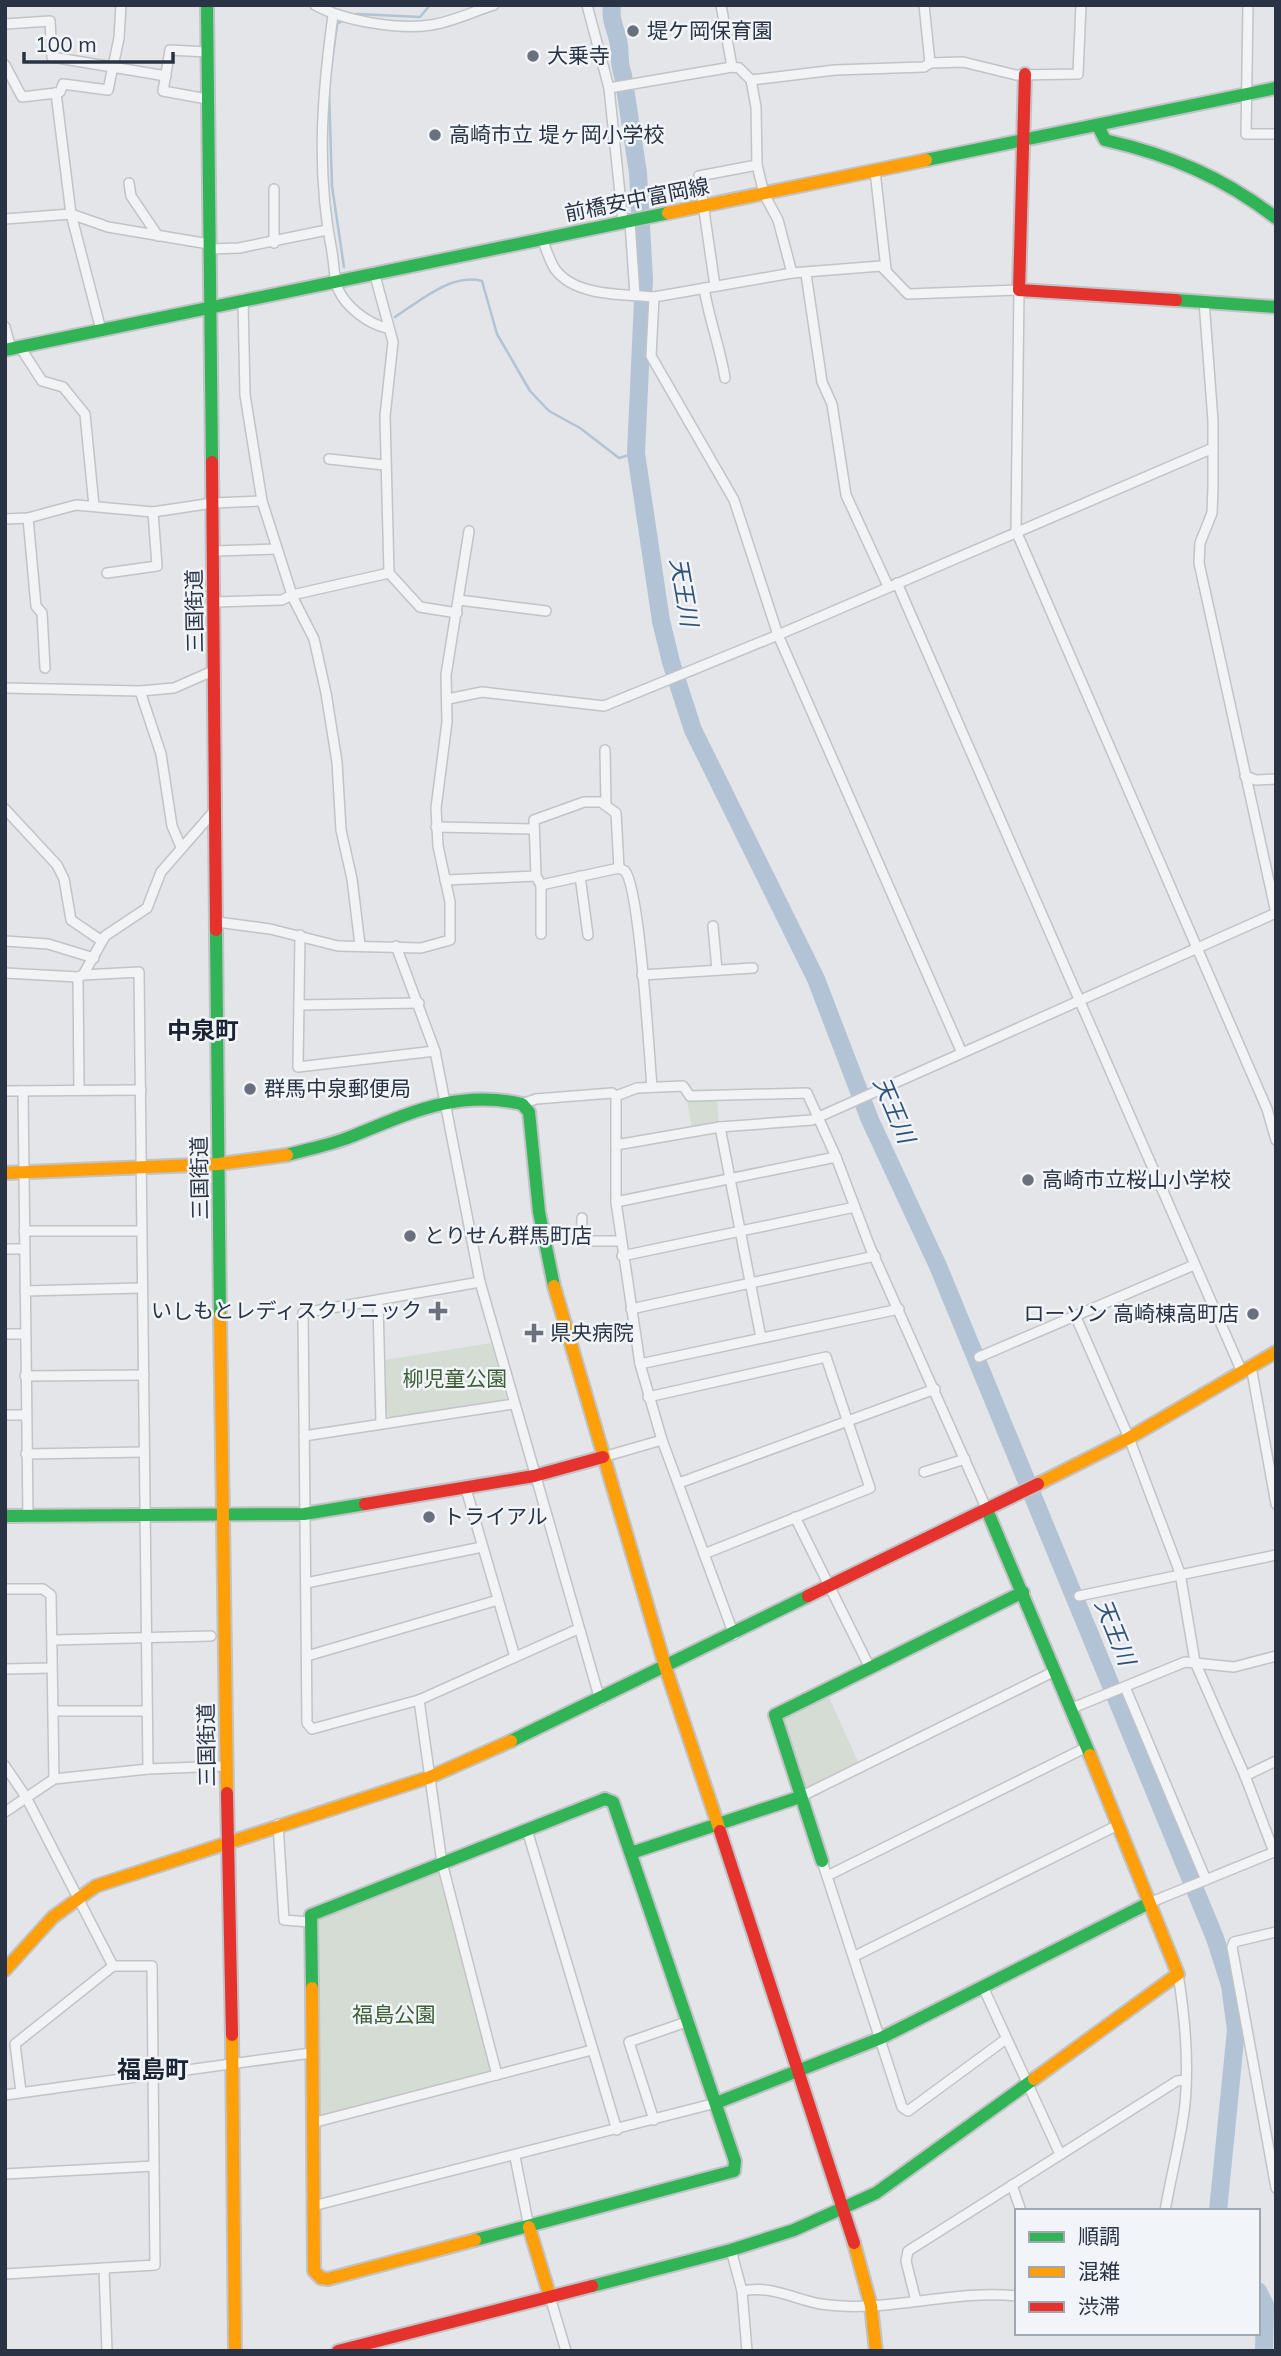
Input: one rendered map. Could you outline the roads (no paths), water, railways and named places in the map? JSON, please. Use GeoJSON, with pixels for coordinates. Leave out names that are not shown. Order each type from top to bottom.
{"type":"FeatureCollection","features":[{"type":"Feature","properties":{"kind":"street"},"geometry":{"type":"LineString","coordinates":[[5,65],[22,97],[61,92],[63,84],[108,90],[114,68],[121,5]]}},
{"type":"Feature","properties":{"kind":"street","name":"三国街道"},"geometry":{"type":"LineString","coordinates":[[207,5],[225,1766],[230,1840],[230,2064],[235,2351]]}},
{"type":"Feature","properties":{"kind":"street"},"geometry":{"type":"LineString","coordinates":[[315,5],[333,15],[381,24],[431,25],[494,5]]}},
{"type":"Feature","properties":{"kind":"street"},"geometry":{"type":"LineString","coordinates":[[587,5],[609,88],[635,295]]}},
{"type":"Feature","properties":{"kind":"street"},"geometry":{"type":"LineString","coordinates":[[721,5],[732,68]]}},
{"type":"Feature","properties":{"kind":"street"},"geometry":{"type":"LineString","coordinates":[[924,5],[930,63]]}},
{"type":"Feature","properties":{"kind":"street"},"geometry":{"type":"LineString","coordinates":[[751,80],[835,70],[924,67],[930,63],[963,62],[1025,74],[1078,74],[1081,5]]}},
{"type":"Feature","properties":{"kind":"street"},"geometry":{"type":"LineString","coordinates":[[1248,5],[1246,134],[1276,134]]}},
{"type":"Feature","properties":{"kind":"street"},"geometry":{"type":"LineString","coordinates":[[333,15],[321,133],[327,230],[337,288],[354,309],[374,325],[387,328]]}},
{"type":"Feature","properties":{"kind":"street"},"geometry":{"type":"LineString","coordinates":[[5,24],[50,21],[52,57],[166,76]]}},
{"type":"Feature","properties":{"kind":"street"},"geometry":{"type":"LineString","coordinates":[[207,52],[170,50],[163,91],[207,99]]}},
{"type":"Feature","properties":{"kind":"street"},"geometry":{"type":"LineString","coordinates":[[609,88],[732,68],[739,68],[751,80],[756,107],[757,165],[764,194],[778,220],[792,272]]}},
{"type":"Feature","properties":{"kind":"street"},"geometry":{"type":"LineString","coordinates":[[1025,74],[1021,139],[1016,531],[1267,1109],[1276,1140]]}},
{"type":"Feature","properties":{"kind":"street","name":"前橋安中富岡線"},"geometry":{"type":"LineString","coordinates":[[12,349],[337,279],[626,223],[1276,88]]}},
{"type":"Feature","properties":{"kind":"street"},"geometry":{"type":"LineString","coordinates":[[56,93],[71,214],[102,330]]}},
{"type":"Feature","properties":{"kind":"street"},"geometry":{"type":"LineString","coordinates":[[1098,125],[1105,140],[1173,156],[1213,173],[1231,183],[1276,218]]}},
{"type":"Feature","properties":{"kind":"street"},"geometry":{"type":"LineString","coordinates":[[715,286],[701,206],[699,176],[757,165]]}},
{"type":"Feature","properties":{"kind":"street"},"geometry":{"type":"LineString","coordinates":[[874,171],[886,269]]}},
{"type":"Feature","properties":{"kind":"street"},"geometry":{"type":"LineString","coordinates":[[128,183],[131,196],[158,236]]}},
{"type":"Feature","properties":{"kind":"street"},"geometry":{"type":"LineString","coordinates":[[274,189],[274,243]]}},
{"type":"Feature","properties":{"kind":"street"},"geometry":{"type":"LineString","coordinates":[[5,219],[71,214],[108,227],[209,247],[274,243],[327,230]]}},
{"type":"Feature","properties":{"kind":"street"},"geometry":{"type":"LineString","coordinates":[[541,239],[553,266],[568,280],[587,289],[654,297],[792,272],[806,274],[881,266],[908,293],[1019,290],[1204,301],[1241,307],[1276,307]]}},
{"type":"Feature","properties":{"kind":"street"},"geometry":{"type":"LineString","coordinates":[[374,272],[387,328],[393,342],[384,416],[389,573],[420,607],[457,613]]}},
{"type":"Feature","properties":{"kind":"street"},"geometry":{"type":"LineString","coordinates":[[806,274],[822,382],[832,404],[846,495],[892,585],[1079,1000],[1194,1265],[1247,1369],[1276,1504]]}},
{"type":"Feature","properties":{"kind":"street"},"geometry":{"type":"LineString","coordinates":[[704,288],[709,319],[722,356],[725,378]]}},
{"type":"Feature","properties":{"kind":"street"},"geometry":{"type":"LineString","coordinates":[[654,297],[652,356],[734,500],[778,635],[962,1053]]}},
{"type":"Feature","properties":{"kind":"street"},"geometry":{"type":"LineString","coordinates":[[243,299],[245,396],[261,501],[292,595],[314,639],[337,762],[341,830],[352,878],[360,945]]}},
{"type":"Feature","properties":{"kind":"street"},"geometry":{"type":"LineString","coordinates":[[616,1145],[720,1127],[812,1120],[1276,913],[1199,563],[1200,543],[1212,513],[1213,449],[1204,301]]}},
{"type":"Feature","properties":{"kind":"street"},"geometry":{"type":"LineString","coordinates":[[5,327],[12,349],[41,382],[63,387],[85,414],[94,506]]}},
{"type":"Feature","properties":{"kind":"street"},"geometry":{"type":"LineString","coordinates":[[448,699],[482,692],[604,706],[778,635],[1213,449]]}},
{"type":"Feature","properties":{"kind":"street"},"geometry":{"type":"LineString","coordinates":[[330,459],[384,465]]}},
{"type":"Feature","properties":{"kind":"street"},"geometry":{"type":"LineString","coordinates":[[5,519],[28,518],[58,508],[94,506],[153,512],[213,503],[261,501]]}},
{"type":"Feature","properties":{"kind":"street"},"geometry":{"type":"LineString","coordinates":[[107,573],[157,566],[153,512]]}},
{"type":"Feature","properties":{"kind":"street"},"geometry":{"type":"LineString","coordinates":[[28,518],[36,606],[42,613],[45,668]]}},
{"type":"Feature","properties":{"kind":"street"},"geometry":{"type":"LineString","coordinates":[[217,922],[300,935],[338,946],[421,948],[450,940],[450,902],[436,827],[448,699],[446,675],[469,531]]}},
{"type":"Feature","properties":{"kind":"street"},"geometry":{"type":"LineString","coordinates":[[214,551],[277,549]]}},
{"type":"Feature","properties":{"kind":"street"},"geometry":{"type":"LineString","coordinates":[[214,601],[282,600],[292,595],[389,573]]}},
{"type":"Feature","properties":{"kind":"street"},"geometry":{"type":"LineString","coordinates":[[459,600],[546,611]]}},
{"type":"Feature","properties":{"kind":"street"},"geometry":{"type":"LineString","coordinates":[[5,688],[140,691],[174,688],[215,670]]}},
{"type":"Feature","properties":{"kind":"street"},"geometry":{"type":"LineString","coordinates":[[140,691],[161,754],[172,826],[181,846]]}},
{"type":"Feature","properties":{"kind":"street"},"geometry":{"type":"LineString","coordinates":[[605,750],[606,804]]}},
{"type":"Feature","properties":{"kind":"street"},"geometry":{"type":"LineString","coordinates":[[1245,776],[1276,779]]}},
{"type":"Feature","properties":{"kind":"street"},"geometry":{"type":"LineString","coordinates":[[541,934],[534,820],[570,805],[584,802],[606,804],[615,813],[619,868]]}},
{"type":"Feature","properties":{"kind":"street"},"geometry":{"type":"LineString","coordinates":[[5,809],[57,866],[64,879],[71,920],[102,941]]}},
{"type":"Feature","properties":{"kind":"street"},"geometry":{"type":"LineString","coordinates":[[79,1090],[81,976],[102,941],[147,908],[161,872],[216,809]]}},
{"type":"Feature","properties":{"kind":"street"},"geometry":{"type":"LineString","coordinates":[[436,827],[534,829]]}},
{"type":"Feature","properties":{"kind":"street"},"geometry":{"type":"LineString","coordinates":[[1264,858],[1276,856]]}},
{"type":"Feature","properties":{"kind":"street"},"geometry":{"type":"LineString","coordinates":[[445,880],[538,881],[619,868],[629,874],[652,1087]]}},
{"type":"Feature","properties":{"kind":"street"},"geometry":{"type":"LineString","coordinates":[[580,876],[588,935]]}},
{"type":"Feature","properties":{"kind":"street"},"geometry":{"type":"LineString","coordinates":[[713,926],[717,970]]}},
{"type":"Feature","properties":{"kind":"street"},"geometry":{"type":"LineString","coordinates":[[300,935],[298,1067],[435,1051]]}},
{"type":"Feature","properties":{"kind":"street"},"geometry":{"type":"LineString","coordinates":[[5,941],[48,944],[94,958]]}},
{"type":"Feature","properties":{"kind":"street"},"geometry":{"type":"LineString","coordinates":[[396,946],[435,1051],[480,1282],[600,1700]]}},
{"type":"Feature","properties":{"kind":"street"},"geometry":{"type":"LineString","coordinates":[[642,975],[752,968]]}},
{"type":"Feature","properties":{"kind":"street"},"geometry":{"type":"LineString","coordinates":[[5,973],[81,976],[139,972],[148,1769]]}},
{"type":"Feature","properties":{"kind":"street"},"geometry":{"type":"LineString","coordinates":[[299,1004],[419,1003]]}},
{"type":"Feature","properties":{"kind":"street"},"geometry":{"type":"LineString","coordinates":[[617,1096],[631,1089],[683,1086],[690,1096],[807,1093],[836,1157],[874,1256],[1023,1592],[1178,1974],[1186,2043],[1186,2080],[1184,2110],[1165,2209]]}},
{"type":"Feature","properties":{"kind":"street"},"geometry":{"type":"LineString","coordinates":[[5,1091],[141,1090]]}},
{"type":"Feature","properties":{"kind":"street"},"geometry":{"type":"LineString","coordinates":[[23,1091],[23,1249],[29,1514]]}},
{"type":"Feature","properties":{"kind":"street"},"geometry":{"type":"LineString","coordinates":[[5,1173],[219,1164],[298,1152],[347,1138],[412,1110],[444,1102],[522,1104],[562,1096],[612,1093],[617,1096]]}},
{"type":"Feature","properties":{"kind":"street"},"geometry":{"type":"LineString","coordinates":[[617,1096],[615,1202],[640,1364],[662,1440],[734,1635]]}},
{"type":"Feature","properties":{"kind":"street"},"geometry":{"type":"LineString","coordinates":[[522,1104],[531,1117],[539,1212],[551,1275],[665,1666],[845,2208],[871,2306],[876,2351]]}},
{"type":"Feature","properties":{"kind":"street"},"geometry":{"type":"LineString","coordinates":[[720,1127],[761,1338]]}},
{"type":"Feature","properties":{"kind":"street"},"geometry":{"type":"LineString","coordinates":[[615,1202],[836,1157]]}},
{"type":"Feature","properties":{"kind":"street"},"geometry":{"type":"LineString","coordinates":[[622,1256],[855,1208]]}},
{"type":"Feature","properties":{"kind":"street"},"geometry":{"type":"LineString","coordinates":[[582,1218],[581,1241],[620,1241]]}},
{"type":"Feature","properties":{"kind":"street"},"geometry":{"type":"LineString","coordinates":[[24,1231],[141,1231]]}},
{"type":"Feature","properties":{"kind":"street"},"geometry":{"type":"LineString","coordinates":[[5,1250],[23,1249]]}},
{"type":"Feature","properties":{"kind":"street"},"geometry":{"type":"LineString","coordinates":[[631,1309],[751,1285],[874,1256]]}},
{"type":"Feature","properties":{"kind":"street"},"geometry":{"type":"LineString","coordinates":[[979,1357],[1194,1265]]}},
{"type":"Feature","properties":{"kind":"street"},"geometry":{"type":"LineString","coordinates":[[480,1282],[378,1302],[303,1313],[307,1723],[312,1729],[419,1699],[578,1629]]}},
{"type":"Feature","properties":{"kind":"street"},"geometry":{"type":"LineString","coordinates":[[25,1291],[141,1288]]}},
{"type":"Feature","properties":{"kind":"street"},"geometry":{"type":"LineString","coordinates":[[378,1302],[382,1423]]}},
{"type":"Feature","properties":{"kind":"street"},"geometry":{"type":"LineString","coordinates":[[640,1364],[899,1309]]}},
{"type":"Feature","properties":{"kind":"street"},"geometry":{"type":"LineString","coordinates":[[313,2206],[716,2104],[881,2038],[1149,1903],[1275,1852],[1195,1662],[1180,1573],[1129,1438],[1075,1315]]}},
{"type":"Feature","properties":{"kind":"street"},"geometry":{"type":"LineString","coordinates":[[5,1334],[25,1334]]}},
{"type":"Feature","properties":{"kind":"street"},"geometry":{"type":"LineString","coordinates":[[7,1964],[53,1917],[96,1886],[278,1824],[430,1777],[600,1700],[987,1510],[1129,1438],[1276,1352]]}},
{"type":"Feature","properties":{"kind":"street"},"geometry":{"type":"LineString","coordinates":[[648,1397],[827,1357],[870,1488],[704,1554]]}},
{"type":"Feature","properties":{"kind":"street"},"geometry":{"type":"LineString","coordinates":[[25,1376],[144,1376]]}},
{"type":"Feature","properties":{"kind":"street"},"geometry":{"type":"LineString","coordinates":[[679,1483],[935,1389]]}},
{"type":"Feature","properties":{"kind":"street"},"geometry":{"type":"LineString","coordinates":[[304,1436],[513,1404]]}},
{"type":"Feature","properties":{"kind":"street"},"geometry":{"type":"LineString","coordinates":[[5,1415],[26,1415]]}},
{"type":"Feature","properties":{"kind":"street"},"geometry":{"type":"LineString","coordinates":[[5,1516],[304,1514],[534,1476],[662,1440]]}},
{"type":"Feature","properties":{"kind":"street"},"geometry":{"type":"LineString","coordinates":[[26,1454],[144,1452]]}},
{"type":"Feature","properties":{"kind":"street"},"geometry":{"type":"LineString","coordinates":[[924,1472],[965,1459]]}},
{"type":"Feature","properties":{"kind":"street"},"geometry":{"type":"LineString","coordinates":[[466,1489],[515,1657]]}},
{"type":"Feature","properties":{"kind":"street"},"geometry":{"type":"LineString","coordinates":[[795,1517],[870,1668]]}},
{"type":"Feature","properties":{"kind":"street"},"geometry":{"type":"LineString","coordinates":[[306,1583],[482,1547]]}},
{"type":"Feature","properties":{"kind":"street"},"geometry":{"type":"LineString","coordinates":[[1079,1596],[1276,1555]]}},
{"type":"Feature","properties":{"kind":"street"},"geometry":{"type":"LineString","coordinates":[[5,1589],[43,1589],[51,1595],[54,1779]]}},
{"type":"Feature","properties":{"kind":"street"},"geometry":{"type":"LineString","coordinates":[[1006,2039],[908,2111],[902,2107],[775,1715],[1023,1592]]}},
{"type":"Feature","properties":{"kind":"street"},"geometry":{"type":"LineString","coordinates":[[307,1656],[498,1600]]}},
{"type":"Feature","properties":{"kind":"street"},"geometry":{"type":"LineString","coordinates":[[53,1640],[211,1636]]}},
{"type":"Feature","properties":{"kind":"street"},"geometry":{"type":"LineString","coordinates":[[1070,1709],[1185,1662],[1234,1667],[1276,1656]]}},
{"type":"Feature","properties":{"kind":"street"},"geometry":{"type":"LineString","coordinates":[[5,1669],[51,1668]]}},
{"type":"Feature","properties":{"kind":"street"},"geometry":{"type":"LineString","coordinates":[[631,1853],[800,1797],[1055,1671]]}},
{"type":"Feature","properties":{"kind":"street"},"geometry":{"type":"LineString","coordinates":[[1121,1688],[1204,1881]]}},
{"type":"Feature","properties":{"kind":"street"},"geometry":{"type":"LineString","coordinates":[[419,1699],[442,1863],[497,2075]]}},
{"type":"Feature","properties":{"kind":"street"},"geometry":{"type":"LineString","coordinates":[[53,1711],[147,1711]]}},
{"type":"Feature","properties":{"kind":"street"},"geometry":{"type":"LineString","coordinates":[[827,1876],[1087,1747]]}},
{"type":"Feature","properties":{"kind":"street"},"geometry":{"type":"LineString","coordinates":[[1245,1776],[1276,1761]]}},
{"type":"Feature","properties":{"kind":"street"},"geometry":{"type":"LineString","coordinates":[[5,1766],[26,1797],[113,1966]]}},
{"type":"Feature","properties":{"kind":"street"},"geometry":{"type":"LineString","coordinates":[[5,1812],[54,1779],[148,1769],[225,1766]]}},
{"type":"Feature","properties":{"kind":"street"},"geometry":{"type":"LineString","coordinates":[[609,1799],[631,1853],[736,2166],[730,2174],[328,2279],[321,2278],[314,2271],[311,1915],[527,1830],[609,1799]]}},
{"type":"Feature","properties":{"kind":"street"},"geometry":{"type":"LineString","coordinates":[[278,1824],[284,1920],[310,1922]]}},
{"type":"Feature","properties":{"kind":"street"},"geometry":{"type":"LineString","coordinates":[[855,1956],[1116,1826]]}},
{"type":"Feature","properties":{"kind":"street"},"geometry":{"type":"LineString","coordinates":[[527,1830],[617,2130]]}},
{"type":"Feature","properties":{"kind":"street"},"geometry":{"type":"LineString","coordinates":[[1276,1932],[1242,1939],[1234,1942],[1232,1947],[1276,2188]]}},
{"type":"Feature","properties":{"kind":"street"},"geometry":{"type":"LineString","coordinates":[[5,2274],[155,2265],[152,1966],[113,1966],[15,2044],[21,2092]]}},
{"type":"Feature","properties":{"kind":"street"},"geometry":{"type":"LineString","coordinates":[[338,2351],[383,2346],[550,2297],[731,2249],[793,2230],[845,2208],[876,2193],[1178,1974]]}},
{"type":"Feature","properties":{"kind":"street"},"geometry":{"type":"LineString","coordinates":[[983,1987],[1060,2154]]}},
{"type":"Feature","properties":{"kind":"street"},"geometry":{"type":"LineString","coordinates":[[654,2120],[629,2042],[689,2021]]}},
{"type":"Feature","properties":{"kind":"street"},"geometry":{"type":"LineString","coordinates":[[312,2123],[592,2050]]}},
{"type":"Feature","properties":{"kind":"street"},"geometry":{"type":"LineString","coordinates":[[5,2095],[311,2053]]}},
{"type":"Feature","properties":{"kind":"street"},"geometry":{"type":"LineString","coordinates":[[916,2301],[906,2256],[908,2251],[1177,2081],[1186,2080]]}},
{"type":"Feature","properties":{"kind":"street"},"geometry":{"type":"LineString","coordinates":[[515,2157],[528,2227],[566,2351]]}},
{"type":"Feature","properties":{"kind":"street"},"geometry":{"type":"LineString","coordinates":[[5,2174],[155,2166]]}},
{"type":"Feature","properties":{"kind":"street"},"geometry":{"type":"LineString","coordinates":[[1012,2185],[1020,2209]]}},
{"type":"Feature","properties":{"kind":"street"},"geometry":{"type":"LineString","coordinates":[[731,2249],[742,2291],[747,2351]]}},
{"type":"Feature","properties":{"kind":"street"},"geometry":{"type":"LineString","coordinates":[[104,2268],[107,2351]]}},
{"type":"Feature","properties":{"kind":"street"},"geometry":{"type":"LineString","coordinates":[[742,2291],[763,2288],[817,2303],[871,2306],[984,2295],[1015,2296]]}},
{"type":"Feature","properties":{"kind":"waterway"},"geometry":{"type":"LineString","coordinates":[[352,16],[420,17],[430,5]]}},
{"type":"Feature","properties":{"kind":"waterway","name":"天王川"},"geometry":{"type":"LineString","coordinates":[[612,5],[612,19],[619,45],[638,173],[644,279],[636,453],[661,621],[671,662],[693,730],[816,979],[870,1120],[938,1266],[1215,1938],[1230,1985],[1236,2030],[1218,2209]]}},
{"type":"Feature","properties":{"kind":"waterway"},"geometry":{"type":"LineString","coordinates":[[329,84],[337,24],[346,19]]}},
{"type":"Feature","properties":{"kind":"waterway"},"geometry":{"type":"LineString","coordinates":[[329,91],[332,186],[344,267]]}},
{"type":"Feature","properties":{"kind":"waterway"},"geometry":{"type":"LineString","coordinates":[[395,317],[425,296],[447,285],[459,281],[482,281],[497,334],[530,391],[549,411],[580,428],[619,458],[636,453]]}},
{"type":"Feature","properties":{"kind":"waterway","name":"天王川"},"geometry":{"type":"LineString","coordinates":[[1260,2295],[1265,2305],[1264,2351]]}},
{"type":"Feature","properties":{"kind":"place","name":"堤ケ岡保育園"},"geometry":{"type":"Point","coordinates":[633,31]}},
{"type":"Feature","properties":{"kind":"place","name":"大乗寺"},"geometry":{"type":"Point","coordinates":[533,56]}},
{"type":"Feature","properties":{"kind":"place","name":"高崎市立 堤ヶ岡小学校"},"geometry":{"type":"Point","coordinates":[435,135]}},
{"type":"Feature","properties":{"kind":"place","name":"群馬中泉郵便局"},"geometry":{"type":"Point","coordinates":[250,1089]}},
{"type":"Feature","properties":{"kind":"place","name":"高崎市立桜山小学校"},"geometry":{"type":"Point","coordinates":[1028,1180]}},
{"type":"Feature","properties":{"kind":"place","name":"とりせん群馬町店"},"geometry":{"type":"Point","coordinates":[410,1236]}},
{"type":"Feature","properties":{"kind":"place","name":"いしもとレディスクリニック"},"geometry":{"type":"Point","coordinates":[438,1311]}},
{"type":"Feature","properties":{"kind":"place","name":"ローソン 高崎棟高町店"},"geometry":{"type":"Point","coordinates":[1253,1314]}},
{"type":"Feature","properties":{"kind":"place","name":"県央病院"},"geometry":{"type":"Point","coordinates":[534,1333]}},
{"type":"Feature","properties":{"kind":"place","name":"トライアル"},"geometry":{"type":"Point","coordinates":[429,1517]}},
{"type":"Feature","properties":{"kind":"district","name":"中泉町"},"geometry":{"type":"Point","coordinates":[203,1031]}},
{"type":"Feature","properties":{"kind":"district","name":"福島町"},"geometry":{"type":"Point","coordinates":[153,2070]}},
{"type":"Feature","properties":{"kind":"park label","name":"柳児童公園"},"geometry":{"type":"Point","coordinates":[455,1379]}},
{"type":"Feature","properties":{"kind":"park label","name":"福島公園"},"geometry":{"type":"Point","coordinates":[394,2015]}}]}
